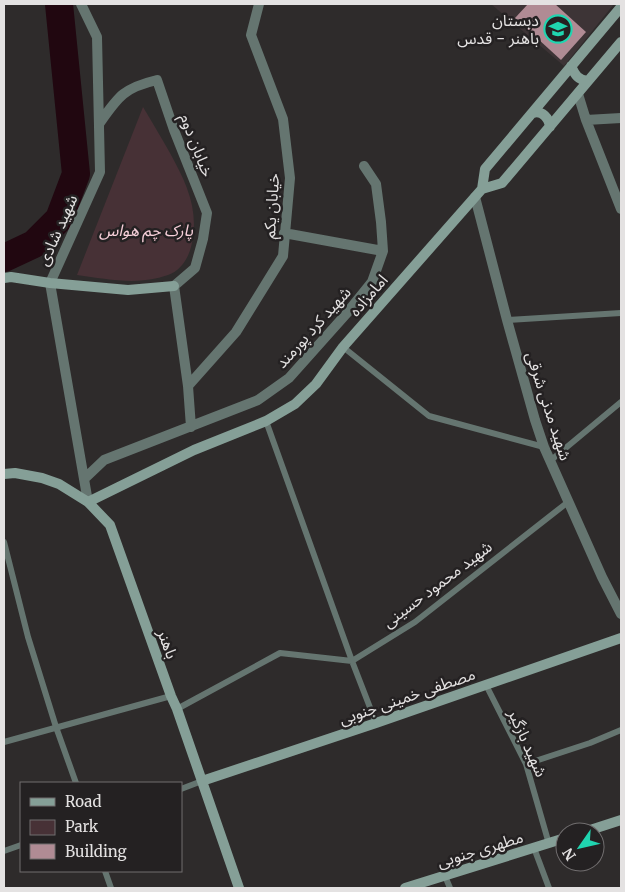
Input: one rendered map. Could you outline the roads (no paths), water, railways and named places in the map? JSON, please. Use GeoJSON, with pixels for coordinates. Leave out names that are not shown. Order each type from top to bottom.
{"type":"FeatureCollection","features":[{"type":"Feature","properties":{"kind":"street","name":"شهید شادی"},"geometry":{"type":"LineString","coordinates":[[81,4],[98,37],[100,172],[50,283],[88,502]]}},
{"type":"Feature","properties":{"kind":"street","name":"خیابان یکم"},"geometry":{"type":"LineString","coordinates":[[188,386],[236,332],[283,256],[290,178],[283,119],[251,35],[259,4]]}},
{"type":"Feature","properties":{"kind":"street"},"geometry":{"type":"LineString","coordinates":[[478,193],[485,169],[621,7]]}},
{"type":"Feature","properties":{"kind":"street","name":"امامزاده"},"geometry":{"type":"LineString","coordinates":[[88,502],[194,450],[266,421],[294,404],[316,384],[342,347],[478,193],[502,183],[621,42]]}},
{"type":"Feature","properties":{"kind":"street"},"geometry":{"type":"LineString","coordinates":[[571,66],[577,77],[588,81]]}},
{"type":"Feature","properties":{"kind":"street","name":"خیابان دوم"},"geometry":{"type":"LineString","coordinates":[[99,124],[123,94],[140,84],[157,80],[174,130],[207,213],[203,239],[195,268],[174,286]]}},
{"type":"Feature","properties":{"kind":"street"},"geometry":{"type":"LineString","coordinates":[[578,94],[586,120],[621,209]]}},
{"type":"Feature","properties":{"kind":"street"},"geometry":{"type":"LineString","coordinates":[[533,113],[540,112],[545,116],[550,127]]}},
{"type":"Feature","properties":{"kind":"street"},"geometry":{"type":"LineString","coordinates":[[586,120],[621,118]]}},
{"type":"Feature","properties":{"kind":"street","name":"شهید کرد پورمند"},"geometry":{"type":"LineString","coordinates":[[84,479],[104,460],[258,400],[289,378],[372,282],[383,251],[376,184],[364,166]]}},
{"type":"Feature","properties":{"kind":"street","name":"شهید مدنی شرقی"},"geometry":{"type":"LineString","coordinates":[[478,193],[507,320],[544,447],[602,578],[621,614]]}},
{"type":"Feature","properties":{"kind":"street"},"geometry":{"type":"LineString","coordinates":[[284,233],[383,251]]}},
{"type":"Feature","properties":{"kind":"street"},"geometry":{"type":"LineString","coordinates":[[4,278],[11,277],[50,283],[128,290],[174,286],[188,386],[190,427]]}},
{"type":"Feature","properties":{"kind":"street","name":"باهنر"},"geometry":{"type":"LineString","coordinates":[[4,474],[15,473],[42,478],[59,484],[88,502],[110,525],[240,888]]}},
{"type":"Feature","properties":{"kind":"street","name":"مصطفی خمینی جنوبی"},"geometry":{"type":"LineString","coordinates":[[202,781],[621,638]]}},
{"type":"Feature","properties":{"kind":"street"},"geometry":{"type":"LineString","coordinates":[[605,825],[621,820]]}},
{"type":"Feature","properties":{"kind":"street","name":"مطهری جنوبی"},"geometry":{"type":"LineString","coordinates":[[405,888],[555,842]]}},
{"type":"Feature","properties":{"kind":"lane"},"geometry":{"type":"LineString","coordinates":[[507,320],[621,313]]}},
{"type":"Feature","properties":{"kind":"lane"},"geometry":{"type":"LineString","coordinates":[[342,347],[429,416],[544,447]]}},
{"type":"Feature","properties":{"kind":"lane"},"geometry":{"type":"LineString","coordinates":[[550,462],[621,402]]}},
{"type":"Feature","properties":{"kind":"lane"},"geometry":{"type":"LineString","coordinates":[[266,421],[376,723]]}},
{"type":"Feature","properties":{"kind":"lane","name":"شهید محمود حسینی"},"geometry":{"type":"LineString","coordinates":[[352,660],[415,622],[568,502]]}},
{"type":"Feature","properties":{"kind":"lane"},"geometry":{"type":"LineString","coordinates":[[4,542],[28,637],[76,782]]}},
{"type":"Feature","properties":{"kind":"lane"},"geometry":{"type":"LineString","coordinates":[[177,709],[280,653],[352,660]]}},
{"type":"Feature","properties":{"kind":"lane","name":"شهید بازگیر"},"geometry":{"type":"LineString","coordinates":[[486,684],[526,764],[549,844]]}},
{"type":"Feature","properties":{"kind":"lane"},"geometry":{"type":"LineString","coordinates":[[4,742],[171,696]]}},
{"type":"Feature","properties":{"kind":"lane"},"geometry":{"type":"LineString","coordinates":[[526,764],[590,743],[621,730]]}},
{"type":"Feature","properties":{"kind":"lane"},"geometry":{"type":"LineString","coordinates":[[182,789],[202,781]]}},
{"type":"Feature","properties":{"kind":"lane"},"geometry":{"type":"LineString","coordinates":[[4,851],[20,845]]}},
{"type":"Feature","properties":{"kind":"lane"},"geometry":{"type":"LineString","coordinates":[[534,848],[549,888]]}},
{"type":"Feature","properties":{"kind":"lane"},"geometry":{"type":"LineString","coordinates":[[105,872],[111,888]]}},
{"type":"Feature","properties":{"kind":"lane"},"geometry":{"type":"LineString","coordinates":[[445,876],[450,888]]}},
{"type":"Feature","properties":{"kind":"waterway"},"geometry":{"type":"LineString","coordinates":[[4,258],[34,244],[59,219],[76,174],[59,4]]}},
{"type":"Feature","properties":{"kind":"place","name":"دبستان باهنر - قدس"},"geometry":{"type":"Point","coordinates":[558,29]}},
{"type":"Feature","properties":{"kind":"park label","name":"پارک چم هواس"},"geometry":{"type":"Point","coordinates":[146,230]}}]}
